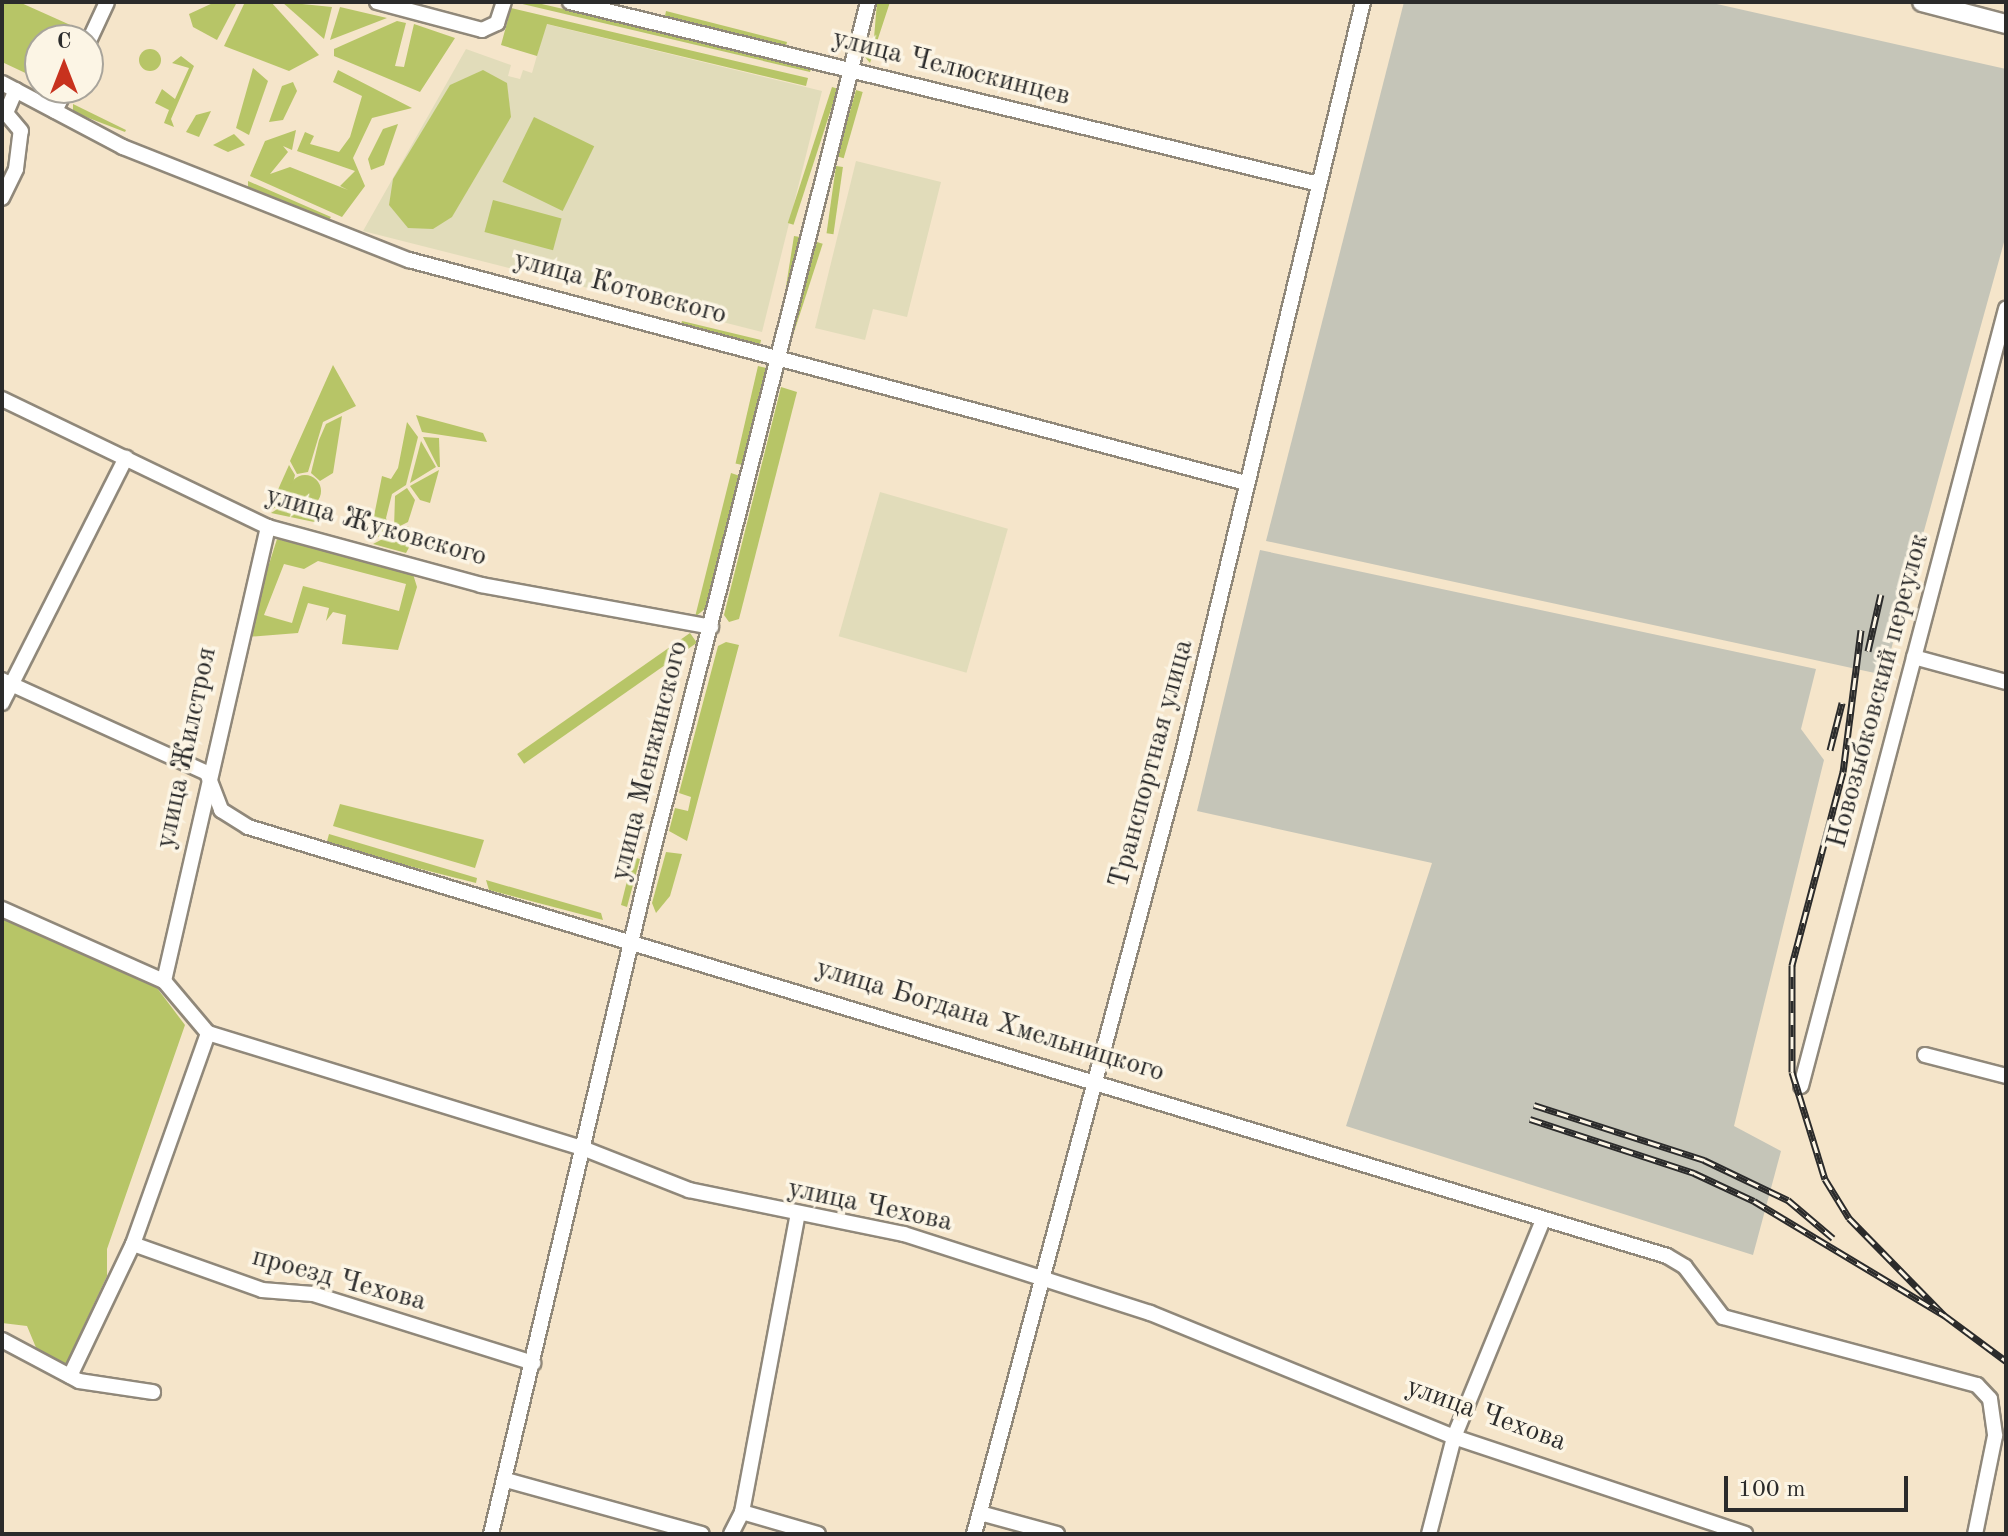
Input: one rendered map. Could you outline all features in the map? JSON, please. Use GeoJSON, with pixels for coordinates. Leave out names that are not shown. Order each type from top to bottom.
{"type":"FeatureCollection","features":[{"type":"Feature","properties":{"kind":"main road"},"geometry":{"type":"LineString","coordinates":[[1922,2],[2006,24]]}},
{"type":"Feature","properties":{"kind":"street"},"geometry":{"type":"LineString","coordinates":[[97,24],[107,2]]}},
{"type":"Feature","properties":{"kind":"street"},"geometry":{"type":"LineString","coordinates":[[377,2],[482,30],[497,23],[504,2]]}},
{"type":"Feature","properties":{"kind":"street","name":"улица Челюскинцев"},"geometry":{"type":"LineString","coordinates":[[570,2],[1319,184]]}},
{"type":"Feature","properties":{"kind":"street","name":"улица Менжинского"},"geometry":{"type":"LineString","coordinates":[[491,1534],[633,939],[868,2]]}},
{"type":"Feature","properties":{"kind":"street","name":"Транспортная улица"},"geometry":{"type":"LineString","coordinates":[[974,1534],[1047,1281],[1363,2]]}},
{"type":"Feature","properties":{"kind":"street","name":"улица Котовского"},"geometry":{"type":"LineString","coordinates":[[2,83],[123,147],[382,251],[1246,483]]}},
{"type":"Feature","properties":{"kind":"street"},"geometry":{"type":"LineString","coordinates":[[2,198],[16,169],[21,131],[6,113],[16,90]]}},
{"type":"Feature","properties":{"kind":"street"},"geometry":{"type":"LineString","coordinates":[[55,111],[58,104]]}},
{"type":"Feature","properties":{"kind":"street","name":"Новозыбковский переулок"},"geometry":{"type":"LineString","coordinates":[[1801,1086],[2006,309]]}},
{"type":"Feature","properties":{"kind":"street","name":"улица Жуковского"},"geometry":{"type":"LineString","coordinates":[[2,399],[268,527],[481,585],[711,627]]}},
{"type":"Feature","properties":{"kind":"street"},"geometry":{"type":"LineString","coordinates":[[2,703],[7,682],[126,457]]}},
{"type":"Feature","properties":{"kind":"street","name":"улица Жилстроя"},"geometry":{"type":"LineString","coordinates":[[164,981],[207,773],[268,527]]}},
{"type":"Feature","properties":{"kind":"street"},"geometry":{"type":"LineString","coordinates":[[1914,657],[2006,682]]}},
{"type":"Feature","properties":{"kind":"street"},"geometry":{"type":"LineString","coordinates":[[7,682],[207,773]]}},
{"type":"Feature","properties":{"kind":"street","name":"улица Богдана Хмельницкого"},"geometry":{"type":"LineString","coordinates":[[207,773],[221,810],[248,827],[633,939],[1542,1222],[1667,1256],[1685,1267],[1723,1317],[1977,1385],[1990,1399],[1995,1436],[1975,1534]]}},
{"type":"Feature","properties":{"kind":"street"},"geometry":{"type":"LineString","coordinates":[[2,909],[164,981],[208,1033],[133,1244],[70,1376]]}},
{"type":"Feature","properties":{"kind":"street","name":"улица Чехова"},"geometry":{"type":"LineString","coordinates":[[208,1033],[585,1149],[689,1190],[797,1218],[904,1234],[1150,1313],[1454,1437],[1745,1534]]}},
{"type":"Feature","properties":{"kind":"street"},"geometry":{"type":"LineString","coordinates":[[1925,1055],[2006,1076]]}},
{"type":"Feature","properties":{"kind":"street"},"geometry":{"type":"LineString","coordinates":[[731,1534],[742,1512],[797,1218]]}},
{"type":"Feature","properties":{"kind":"street"},"geometry":{"type":"LineString","coordinates":[[1429,1534],[1454,1437],[1542,1222]]}},
{"type":"Feature","properties":{"kind":"street","name":"проезд Чехова"},"geometry":{"type":"LineString","coordinates":[[133,1244],[262,1290],[313,1294],[533,1363]]}},
{"type":"Feature","properties":{"kind":"street"},"geometry":{"type":"LineString","coordinates":[[2,1340],[70,1376],[153,1392]]}},
{"type":"Feature","properties":{"kind":"street"},"geometry":{"type":"LineString","coordinates":[[506,1480],[702,1534]]}},
{"type":"Feature","properties":{"kind":"street"},"geometry":{"type":"LineString","coordinates":[[742,1512],[818,1534]]}},
{"type":"Feature","properties":{"kind":"street"},"geometry":{"type":"LineString","coordinates":[[980,1513],[1057,1534]]}},
{"type":"Feature","properties":{"kind":"shaded area"},"geometry":{"type":"Polygon","coordinates":[[[1404,2],[1708,2],[2006,69],[2006,235],[1884,675],[1266,541],[1404,2]]]}},
{"type":"Feature","properties":{"kind":"shaded area"},"geometry":{"type":"Polygon","coordinates":[[[546,24],[822,91],[762,332],[363,231],[466,49],[511,65],[508,76],[520,79],[523,70],[532,73],[546,24]]]}},
{"type":"Feature","properties":{"kind":"shaded area"},"geometry":{"type":"Polygon","coordinates":[[[856,161],[941,182],[907,317],[873,309],[865,340],[815,328],[856,161]]]}},
{"type":"Feature","properties":{"kind":"shaded area"},"geometry":{"type":"Polygon","coordinates":[[[880,492],[1008,529],[967,673],[839,636],[880,492]]]}},
{"type":"Feature","properties":{"kind":"shaded area"},"geometry":{"type":"Polygon","coordinates":[[[1260,550],[1816,669],[1801,729],[1824,760],[1734,1126],[1781,1151],[1753,1255],[1346,1126],[1432,863],[1197,811],[1260,550]]]}},
{"type":"Feature","properties":{"kind":"green space"},"geometry":{"type":"Polygon","coordinates":[[[2,2],[19,2],[68,24],[24,24],[24,72],[2,62],[2,2]]]}},
{"type":"Feature","properties":{"kind":"green space"},"geometry":{"type":"Polygon","coordinates":[[[215,2],[237,2],[217,40],[193,27],[189,14],[215,2]]]}},
{"type":"Feature","properties":{"kind":"green space"},"geometry":{"type":"Polygon","coordinates":[[[245,2],[271,2],[319,55],[289,71],[224,46],[245,2]]]}},
{"type":"Feature","properties":{"kind":"green space"},"geometry":{"type":"Polygon","coordinates":[[[282,2],[332,7],[324,39],[282,2]]]}},
{"type":"Feature","properties":{"kind":"green space"},"geometry":{"type":"Polygon","coordinates":[[[514,2],[533,2],[812,66],[810,72],[514,2]]]}},
{"type":"Feature","properties":{"kind":"green space"},"geometry":{"type":"Polygon","coordinates":[[[877,2],[890,2],[870,63],[864,56],[873,50],[877,2]]]}},
{"type":"Feature","properties":{"kind":"green space"},"geometry":{"type":"Polygon","coordinates":[[[340,7],[387,18],[330,40],[340,7]]]}},
{"type":"Feature","properties":{"kind":"green space"},"geometry":{"type":"Polygon","coordinates":[[[511,8],[808,78],[806,86],[547,24],[537,56],[501,45],[511,8]]]}},
{"type":"Feature","properties":{"kind":"green space"},"geometry":{"type":"Polygon","coordinates":[[[666,11],[787,42],[786,46],[665,16],[666,11]]]}},
{"type":"Feature","properties":{"kind":"green space"},"geometry":{"type":"Polygon","coordinates":[[[397,21],[406,23],[395,66],[404,67],[414,24],[455,38],[420,92],[334,56],[334,49],[397,21]]]}},
{"type":"Feature","properties":{"kind":"green space"},"geometry":{"type":"Polygon","coordinates":[[[150,49],[158,52],[161,60],[158,68],[150,71],[142,68],[139,60],[142,52],[150,49]]]}},
{"type":"Feature","properties":{"kind":"green space"},"geometry":{"type":"Polygon","coordinates":[[[181,56],[194,66],[171,119],[174,127],[164,123],[169,110],[155,103],[162,89],[175,99],[189,68],[172,63],[181,56]]]}},
{"type":"Feature","properties":{"kind":"green space"},"geometry":{"type":"Polygon","coordinates":[[[253,68],[268,81],[249,135],[236,128],[253,68]]]}},
{"type":"Feature","properties":{"kind":"green space"},"geometry":{"type":"Polygon","coordinates":[[[338,70],[412,108],[372,118],[353,158],[365,186],[342,217],[250,176],[265,141],[296,130],[292,150],[283,146],[288,152],[270,174],[290,167],[348,190],[340,186],[355,171],[297,151],[305,132],[314,136],[310,144],[339,152],[350,137],[362,96],[333,82],[338,70]]]}},
{"type":"Feature","properties":{"kind":"green space"},"geometry":{"type":"Polygon","coordinates":[[[483,70],[507,83],[511,117],[452,217],[433,229],[408,228],[389,205],[393,179],[450,85],[483,70]]]}},
{"type":"Feature","properties":{"kind":"green space"},"geometry":{"type":"Polygon","coordinates":[[[293,82],[297,91],[283,120],[269,122],[282,86],[293,82]]]}},
{"type":"Feature","properties":{"kind":"green space"},"geometry":{"type":"Polygon","coordinates":[[[832,87],[838,89],[794,225],[788,223],[832,87]]]}},
{"type":"Feature","properties":{"kind":"green space"},"geometry":{"type":"Polygon","coordinates":[[[856,90],[863,92],[844,158],[837,156],[856,90]]]}},
{"type":"Feature","properties":{"kind":"green space"},"geometry":{"type":"Polygon","coordinates":[[[73,104],[126,130],[125,132],[73,112],[73,104]]]}},
{"type":"Feature","properties":{"kind":"green space"},"geometry":{"type":"Polygon","coordinates":[[[211,111],[199,137],[186,132],[196,115],[211,111]]]}},
{"type":"Feature","properties":{"kind":"green space"},"geometry":{"type":"Polygon","coordinates":[[[534,117],[594,146],[563,211],[502,182],[534,117]]]}},
{"type":"Feature","properties":{"kind":"green space"},"geometry":{"type":"Polygon","coordinates":[[[398,124],[384,165],[371,170],[368,159],[383,129],[398,124]]]}},
{"type":"Feature","properties":{"kind":"green space"},"geometry":{"type":"Polygon","coordinates":[[[234,134],[245,145],[228,152],[213,145],[234,134]]]}},
{"type":"Feature","properties":{"kind":"green space"},"geometry":{"type":"Polygon","coordinates":[[[836,166],[843,167],[833,234],[827,233],[836,166]]]}},
{"type":"Feature","properties":{"kind":"green space"},"geometry":{"type":"Polygon","coordinates":[[[248,181],[331,217],[329,220],[248,188],[248,181]]]}},
{"type":"Feature","properties":{"kind":"green space"},"geometry":{"type":"Polygon","coordinates":[[[493,200],[562,218],[553,250],[484,232],[493,200]]]}},
{"type":"Feature","properties":{"kind":"green space"},"geometry":{"type":"Polygon","coordinates":[[[794,236],[800,237],[784,335],[779,334],[794,236]]]}},
{"type":"Feature","properties":{"kind":"green space"},"geometry":{"type":"Polygon","coordinates":[[[817,242],[823,244],[792,338],[786,336],[817,242]]]}},
{"type":"Feature","properties":{"kind":"green space"},"geometry":{"type":"Polygon","coordinates":[[[682,321],[761,340],[760,345],[681,325],[682,321]]]}},
{"type":"Feature","properties":{"kind":"green space"},"geometry":{"type":"Polygon","coordinates":[[[333,365],[356,406],[323,422],[308,472],[297,474],[290,461],[333,365]]]}},
{"type":"Feature","properties":{"kind":"green space"},"geometry":{"type":"Polygon","coordinates":[[[758,366],[767,368],[744,465],[736,463],[758,366]]]}},
{"type":"Feature","properties":{"kind":"green space"},"geometry":{"type":"Polygon","coordinates":[[[781,387],[797,392],[739,619],[729,622],[724,615],[781,387]]]}},
{"type":"Feature","properties":{"kind":"green space"},"geometry":{"type":"Polygon","coordinates":[[[416,415],[483,433],[487,442],[422,432],[416,415]]]}},
{"type":"Feature","properties":{"kind":"green space"},"geometry":{"type":"Polygon","coordinates":[[[342,416],[333,473],[320,481],[311,473],[319,440],[326,424],[342,416]]]}},
{"type":"Feature","properties":{"kind":"green space"},"geometry":{"type":"Polygon","coordinates":[[[407,422],[418,437],[406,485],[392,494],[386,518],[391,531],[369,541],[382,476],[391,479],[398,468],[407,422]]]}},
{"type":"Feature","properties":{"kind":"green space"},"geometry":{"type":"Polygon","coordinates":[[[423,437],[439,438],[440,467],[438,467],[423,437]]]}},
{"type":"Feature","properties":{"kind":"green space"},"geometry":{"type":"Polygon","coordinates":[[[421,441],[436,467],[410,483],[421,441]]]}},
{"type":"Feature","properties":{"kind":"green space"},"geometry":{"type":"Polygon","coordinates":[[[289,465],[295,475],[289,499],[268,512],[289,465]]]}},
{"type":"Feature","properties":{"kind":"green space"},"geometry":{"type":"Polygon","coordinates":[[[439,470],[430,503],[420,500],[410,486],[439,470]]]}},
{"type":"Feature","properties":{"kind":"green space"},"geometry":{"type":"Polygon","coordinates":[[[731,473],[740,476],[706,608],[695,617],[731,473]]]}},
{"type":"Feature","properties":{"kind":"green space"},"geometry":{"type":"Polygon","coordinates":[[[305,475],[316,480],[321,491],[316,502],[305,507],[294,502],[289,491],[294,480],[305,475]]]}},
{"type":"Feature","properties":{"kind":"green space"},"geometry":{"type":"Polygon","coordinates":[[[407,488],[415,500],[408,522],[394,529],[395,496],[407,488]]]}},
{"type":"Feature","properties":{"kind":"green space"},"geometry":{"type":"Polygon","coordinates":[[[290,501],[313,506],[319,523],[271,513],[290,501]]]}},
{"type":"Feature","properties":{"kind":"green space"},"geometry":{"type":"Polygon","coordinates":[[[408,526],[414,538],[406,553],[373,544],[408,526]]]}},
{"type":"Feature","properties":{"kind":"green space"},"geometry":{"type":"Polygon","coordinates":[[[277,539],[413,574],[417,587],[398,650],[342,644],[346,615],[333,612],[326,621],[329,608],[308,603],[298,633],[246,637],[277,539]],[[318,561],[304,569],[284,564],[264,615],[292,623],[303,586],[399,611],[406,584],[318,561]]]}},
{"type":"Feature","properties":{"kind":"green space"},"geometry":{"type":"Polygon","coordinates":[[[690,633],[697,643],[524,764],[517,754],[690,633]]]}},
{"type":"Feature","properties":{"kind":"green space"},"geometry":{"type":"Polygon","coordinates":[[[726,642],[739,645],[687,841],[669,831],[675,808],[688,811],[691,797],[679,793],[718,646],[726,642]]]}},
{"type":"Feature","properties":{"kind":"green space"},"geometry":{"type":"Polygon","coordinates":[[[340,804],[484,840],[475,868],[333,826],[340,804]]]}},
{"type":"Feature","properties":{"kind":"green space"},"geometry":{"type":"Polygon","coordinates":[[[329,834],[477,878],[476,883],[326,845],[329,834]]]}},
{"type":"Feature","properties":{"kind":"green space"},"geometry":{"type":"Polygon","coordinates":[[[666,852],[682,854],[670,896],[656,913],[652,903],[666,852]]]}},
{"type":"Feature","properties":{"kind":"green space"},"geometry":{"type":"Polygon","coordinates":[[[633,857],[640,859],[627,907],[621,905],[633,857]]]}},
{"type":"Feature","properties":{"kind":"green space"},"geometry":{"type":"Polygon","coordinates":[[[486,880],[601,913],[603,920],[489,890],[486,880]]]}},
{"type":"Feature","properties":{"kind":"green space"},"geometry":{"type":"Polygon","coordinates":[[[2,915],[154,984],[185,1025],[107,1249],[107,1276],[65,1366],[37,1350],[27,1326],[2,1323],[2,915]]]}},
{"type":"Feature","properties":{"kind":"railway"},"geometry":{"type":"LineString","coordinates":[[1868,651],[1881,594]]}},
{"type":"Feature","properties":{"kind":"railway"},"geometry":{"type":"LineString","coordinates":[[1861,630],[1843,772],[1792,965],[1792,1072],[1825,1179],[1849,1218],[1944,1315]]}},
{"type":"Feature","properties":{"kind":"railway"},"geometry":{"type":"LineString","coordinates":[[1830,750],[1842,703]]}},
{"type":"Feature","properties":{"kind":"railway"},"geometry":{"type":"LineString","coordinates":[[1534,1105],[1704,1160],[1788,1200],[1833,1238]]}},
{"type":"Feature","properties":{"kind":"railway"},"geometry":{"type":"LineString","coordinates":[[1530,1119],[1694,1173],[1754,1201],[1944,1315],[2006,1361]]}}]}
